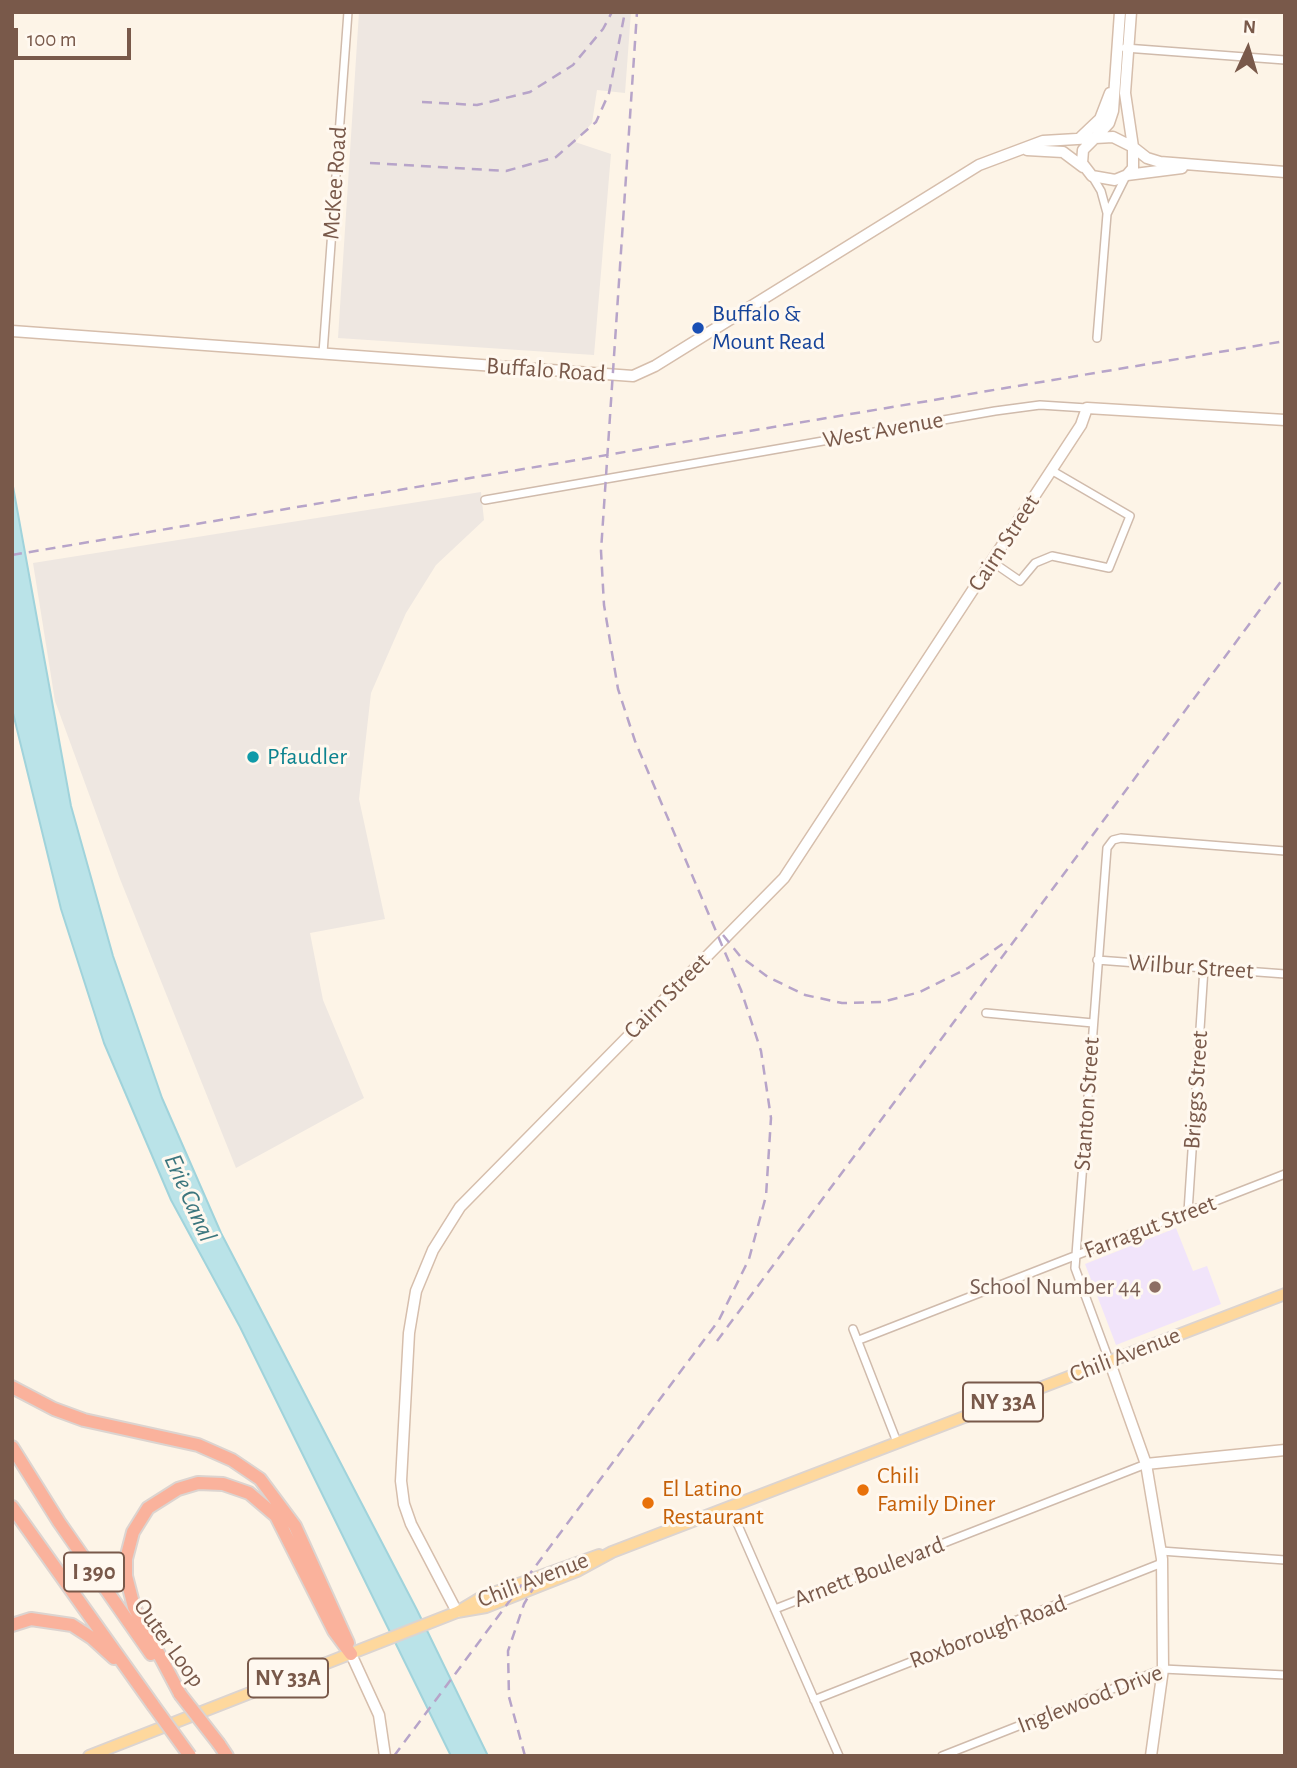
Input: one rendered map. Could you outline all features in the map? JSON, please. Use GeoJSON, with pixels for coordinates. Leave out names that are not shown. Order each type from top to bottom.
{"type":"FeatureCollection","features":[{"type":"Feature","properties":{"kind":"highway"},"geometry":{"type":"LineString","coordinates":[[12,1387],[54,1409],[84,1420],[207,1448],[232,1460],[260,1479],[295,1526],[343,1628],[351,1654]]}},
{"type":"Feature","properties":{"kind":"highway","name":"Outer Loop"},"geometry":{"type":"LineString","coordinates":[[12,1447],[106,1590],[227,1756]]}},
{"type":"Feature","properties":{"kind":"highway"},"geometry":{"type":"LineString","coordinates":[[180,1694],[137,1615],[129,1591],[126,1559],[133,1532],[148,1508],[178,1489],[198,1483],[223,1483],[249,1493],[276,1516],[334,1631],[351,1654]]}},
{"type":"Feature","properties":{"kind":"highway","name":"Outer Loop"},"geometry":{"type":"LineString","coordinates":[[12,1507],[190,1756]]}},
{"type":"Feature","properties":{"kind":"highway"},"geometry":{"type":"LineString","coordinates":[[12,1625],[31,1619],[72,1625],[127,1667]]}},
{"type":"Feature","properties":{"kind":"main road","name":"Chili Avenue"},"geometry":{"type":"LineString","coordinates":[[89,1756],[457,1612],[482,1597],[566,1565],[612,1552],[1285,1294]]}},
{"type":"Feature","properties":{"kind":"street","name":"McKee Road"},"geometry":{"type":"LineString","coordinates":[[323,353],[348,12]]}},
{"type":"Feature","properties":{"kind":"street"},"geometry":{"type":"LineString","coordinates":[[1107,214],[1135,163],[1126,102],[1120,12]]}},
{"type":"Feature","properties":{"kind":"street"},"geometry":{"type":"LineString","coordinates":[[1080,137],[1092,128],[1103,114],[1131,12]]}},
{"type":"Feature","properties":{"kind":"street"},"geometry":{"type":"LineString","coordinates":[[1123,47],[1285,60]]}},
{"type":"Feature","properties":{"kind":"street"},"geometry":{"type":"LineString","coordinates":[[1097,338],[1107,214],[1101,191],[1081,159],[1083,150],[1109,123],[1113,111],[1114,78]]}},
{"type":"Feature","properties":{"kind":"street"},"geometry":{"type":"LineString","coordinates":[[1094,138],[1113,137],[1152,160],[1285,172]]}},
{"type":"Feature","properties":{"kind":"street","name":"Buffalo Road"},"geometry":{"type":"LineString","coordinates":[[12,331],[624,376],[640,374],[992,159],[1043,141],[1094,138]]}},
{"type":"Feature","properties":{"kind":"street","name":"Buffalo Road"},"geometry":{"type":"LineString","coordinates":[[1019,150],[1063,152],[1088,172]]}},
{"type":"Feature","properties":{"kind":"street"},"geometry":{"type":"LineString","coordinates":[[1088,172],[1109,180],[1203,166]]}},
{"type":"Feature","properties":{"kind":"street","name":"West Avenue"},"geometry":{"type":"LineString","coordinates":[[485,500],[1040,405],[1285,420]]}},
{"type":"Feature","properties":{"kind":"street","name":"Cairn Street"},"geometry":{"type":"LineString","coordinates":[[457,1612],[411,1524],[402,1489],[409,1332],[416,1291],[433,1250],[465,1200],[784,878],[1081,425],[1087,408]]}},
{"type":"Feature","properties":{"kind":"street"},"geometry":{"type":"LineString","coordinates":[[991,561],[1020,581],[1035,563],[1048,557],[1109,568],[1129,516],[1051,470]]}},
{"type":"Feature","properties":{"kind":"street","name":"Stanton Street"},"geometry":{"type":"LineString","coordinates":[[1109,1360],[1075,1273],[1097,960],[1109,842],[1121,838],[1285,851]]}},
{"type":"Feature","properties":{"kind":"street","name":"Wilbur Street"},"geometry":{"type":"LineString","coordinates":[[1097,960],[1285,974]]}},
{"type":"Feature","properties":{"kind":"street","name":"Briggs Street"},"geometry":{"type":"LineString","coordinates":[[1188,1212],[1204,968]]}},
{"type":"Feature","properties":{"kind":"street"},"geometry":{"type":"LineString","coordinates":[[986,1013],[1093,1023]]}},
{"type":"Feature","properties":{"kind":"street","name":"Farragut Street"},"geometry":{"type":"LineString","coordinates":[[859,1340],[1285,1174]]}},
{"type":"Feature","properties":{"kind":"street"},"geometry":{"type":"LineString","coordinates":[[853,1329],[897,1442]]}},
{"type":"Feature","properties":{"kind":"street"},"geometry":{"type":"LineString","coordinates":[[1109,1360],[1146,1464],[1163,1563],[1163,1669],[1151,1756]]}},
{"type":"Feature","properties":{"kind":"street","name":"Arnett Boulevard"},"geometry":{"type":"LineString","coordinates":[[775,1609],[1146,1464],[1285,1450]]}},
{"type":"Feature","properties":{"kind":"street"},"geometry":{"type":"LineString","coordinates":[[730,1507],[839,1756]]}},
{"type":"Feature","properties":{"kind":"street"},"geometry":{"type":"LineString","coordinates":[[1161,1551],[1285,1560]]}},
{"type":"Feature","properties":{"kind":"street","name":"Roxborough Road"},"geometry":{"type":"LineString","coordinates":[[814,1700],[1163,1563]]}},
{"type":"Feature","properties":{"kind":"street"},"geometry":{"type":"LineString","coordinates":[[351,1654],[379,1715],[385,1756]]}},
{"type":"Feature","properties":{"kind":"street","name":"Inglewood Drive"},"geometry":{"type":"LineString","coordinates":[[942,1756],[1163,1669],[1285,1675]]}},
{"type":"Feature","properties":{"kind":"shaded area"},"geometry":{"type":"Polygon","coordinates":[[[359,12],[631,12],[625,93],[597,90],[592,123],[575,142],[611,154],[594,355],[338,338],[359,12]]]}},
{"type":"Feature","properties":{"kind":"shaded area"},"geometry":{"type":"Polygon","coordinates":[[[481,492],[484,520],[436,565],[406,613],[371,693],[359,799],[385,919],[310,933],[323,1000],[364,1098],[236,1168],[120,879],[55,701],[33,563],[481,492]]]}},
{"type":"Feature","properties":{"kind":"shaded area","name":"School Number 44"},"geometry":{"type":"Polygon","coordinates":[[[1176,1228],[1193,1271],[1207,1266],[1221,1304],[1116,1345],[1085,1264],[1176,1228]]]}},
{"type":"Feature","properties":{"kind":"water","name":"Erie Canal"},"geometry":{"type":"Polygon","coordinates":[[[12,481],[71,806],[113,956],[162,1098],[221,1233],[417,1610],[488,1756],[451,1756],[240,1327],[171,1200],[104,1043],[61,909],[12,709],[12,481]]]}},
{"type":"Feature","properties":{"kind":"railway"},"geometry":{"type":"LineString","coordinates":[[422,102],[477,105],[530,92],[573,65],[603,29],[612,12]]}},
{"type":"Feature","properties":{"kind":"railway"},"geometry":{"type":"LineString","coordinates":[[370,163],[506,171],[556,157],[596,122],[609,93],[625,12]]}},
{"type":"Feature","properties":{"kind":"railway"},"geometry":{"type":"LineString","coordinates":[[394,1756],[719,1320],[749,1259],[766,1196],[771,1118],[761,1051],[741,990],[635,741],[618,689],[604,605],[601,551],[637,12]]}},
{"type":"Feature","properties":{"kind":"railway"},"geometry":{"type":"LineString","coordinates":[[12,555],[1285,341]]}},
{"type":"Feature","properties":{"kind":"railway"},"geometry":{"type":"LineString","coordinates":[[717,1341],[1285,576]]}},
{"type":"Feature","properties":{"kind":"railway"},"geometry":{"type":"LineString","coordinates":[[723,935],[740,956],[768,977],[805,995],[842,1003],[882,1002],[920,992],[968,968],[1004,943]]}},
{"type":"Feature","properties":{"kind":"railway"},"geometry":{"type":"LineString","coordinates":[[525,1756],[509,1697],[508,1651],[524,1604],[540,1577]]}},
{"type":"Feature","properties":{"kind":"place","name":"Buffalo & Mount Read"},"geometry":{"type":"Point","coordinates":[698,328]}},
{"type":"Feature","properties":{"kind":"place","name":"Pfaudler"},"geometry":{"type":"Point","coordinates":[253,757]}},
{"type":"Feature","properties":{"kind":"place","name":"School Number 44"},"geometry":{"type":"Point","coordinates":[1155,1287]}},
{"type":"Feature","properties":{"kind":"place","name":"Chili Family Diner"},"geometry":{"type":"Point","coordinates":[863,1490]}},
{"type":"Feature","properties":{"kind":"place","name":"El Latino Restaurant"},"geometry":{"type":"Point","coordinates":[648,1503]}}]}
